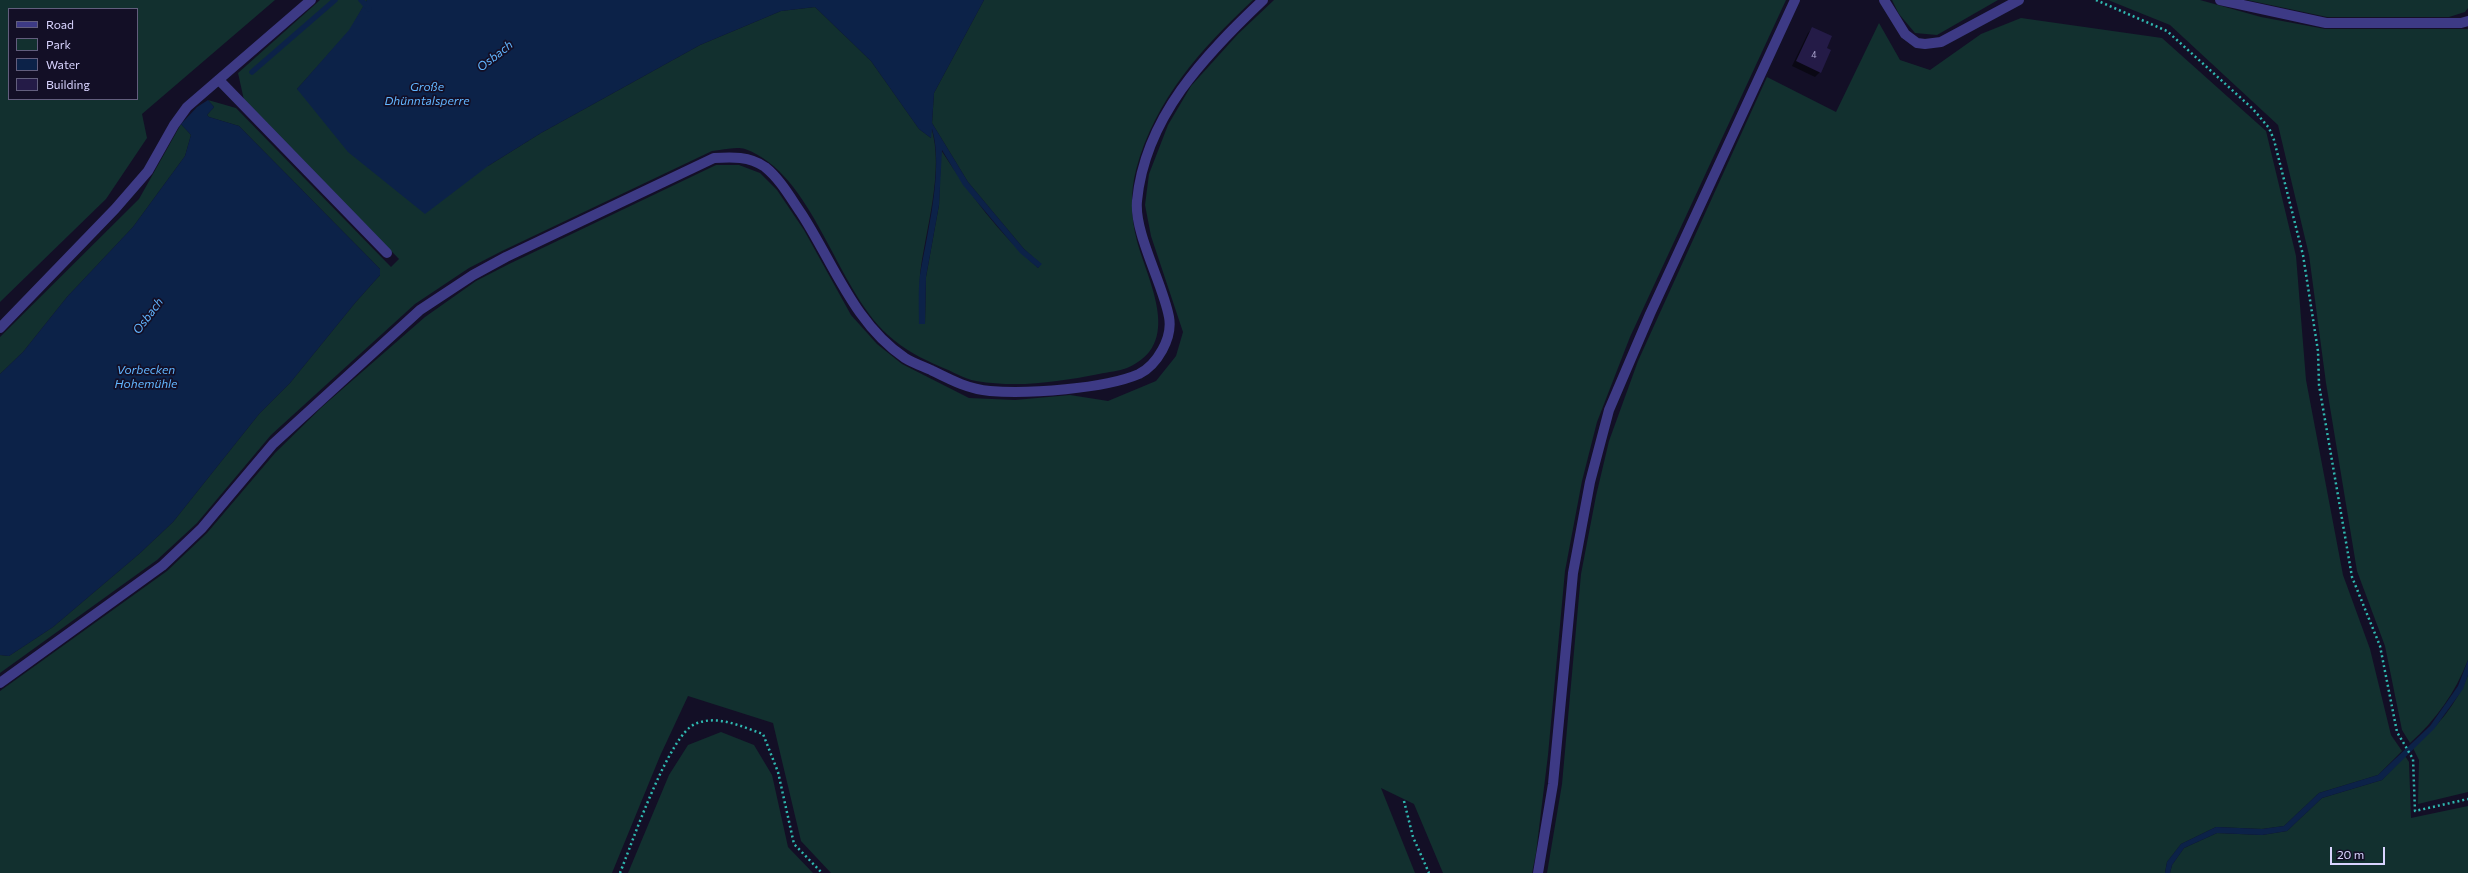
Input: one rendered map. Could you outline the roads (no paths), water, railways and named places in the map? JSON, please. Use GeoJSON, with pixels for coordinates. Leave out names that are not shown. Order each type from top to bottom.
{"type":"FeatureCollection","features":[{"type":"Feature","properties":{"kind":"street"},"geometry":{"type":"LineString","coordinates":[[0,328],[115,209],[148,171],[174,125],[187,107],[311,0]]}},
{"type":"Feature","properties":{"kind":"street"},"geometry":{"type":"LineString","coordinates":[[0,683],[162,566],[202,528],[273,444],[420,310],[473,275],[506,257],[714,158],[741,156],[764,167],[783,186],[809,226],[857,310],[882,339],[906,358],[971,389],[1014,393],[1103,385],[1141,373],[1156,359],[1168,340],[1170,321],[1165,301],[1143,238],[1137,204],[1142,172],[1161,122],[1186,81],[1232,29],[1264,0]]}},
{"type":"Feature","properties":{"kind":"street"},"geometry":{"type":"LineString","coordinates":[[1538,873],[1553,784],[1573,573],[1581,526],[1601,439],[1610,410],[1629,360],[1795,0]]}},
{"type":"Feature","properties":{"kind":"street"},"geometry":{"type":"LineString","coordinates":[[1884,0],[1905,34],[1917,43],[1925,44],[1941,42],[2019,0]]}},
{"type":"Feature","properties":{"kind":"street"},"geometry":{"type":"LineString","coordinates":[[2220,0],[2326,23],[2461,23],[2468,21]]}},
{"type":"Feature","properties":{"kind":"street"},"geometry":{"type":"LineString","coordinates":[[219,80],[387,253]]}},
{"type":"Feature","properties":{"kind":"water","name":"Große Dhünntalsperre"},"geometry":{"type":"Polygon","coordinates":[[[367,0],[984,0],[934,93],[932,123],[968,182],[1024,249],[1042,264],[1038,268],[1020,253],[963,185],[942,150],[939,205],[926,277],[925,324],[919,324],[920,275],[930,221],[935,182],[936,162],[932,129],[931,138],[919,129],[871,61],[815,7],[781,11],[700,45],[541,133],[488,166],[425,214],[348,152],[297,89],[349,30],[367,0]]]}},
{"type":"Feature","properties":{"kind":"water","name":"Vorbecken Hohemühle"},"geometry":{"type":"Polygon","coordinates":[[[208,100],[214,107],[207,115],[209,117],[239,126],[380,269],[380,275],[355,303],[290,383],[259,414],[173,522],[139,554],[53,627],[9,656],[0,655],[0,374],[23,352],[67,297],[133,227],[185,156],[191,135],[181,124],[197,107],[208,100]]]}},
{"type":"Feature","properties":{"kind":"water"},"geometry":{"type":"Polygon","coordinates":[[[2468,660],[2468,675],[2463,689],[2434,729],[2382,780],[2322,798],[2287,831],[2262,835],[2217,833],[2184,848],[2172,865],[2170,873],[2165,873],[2167,862],[2181,844],[2216,827],[2262,829],[2284,826],[2319,793],[2378,775],[2430,726],[2458,686],[2468,660]]]}},
{"type":"Feature","properties":{"kind":"waterway","name":"Osbach"},"geometry":{"type":"LineString","coordinates":[[252,72],[335,0]]}},
{"type":"Feature","properties":{"kind":"waterway","name":"Osbach"},"geometry":{"type":"LineString","coordinates":[[361,0],[369,9]]}}]}
